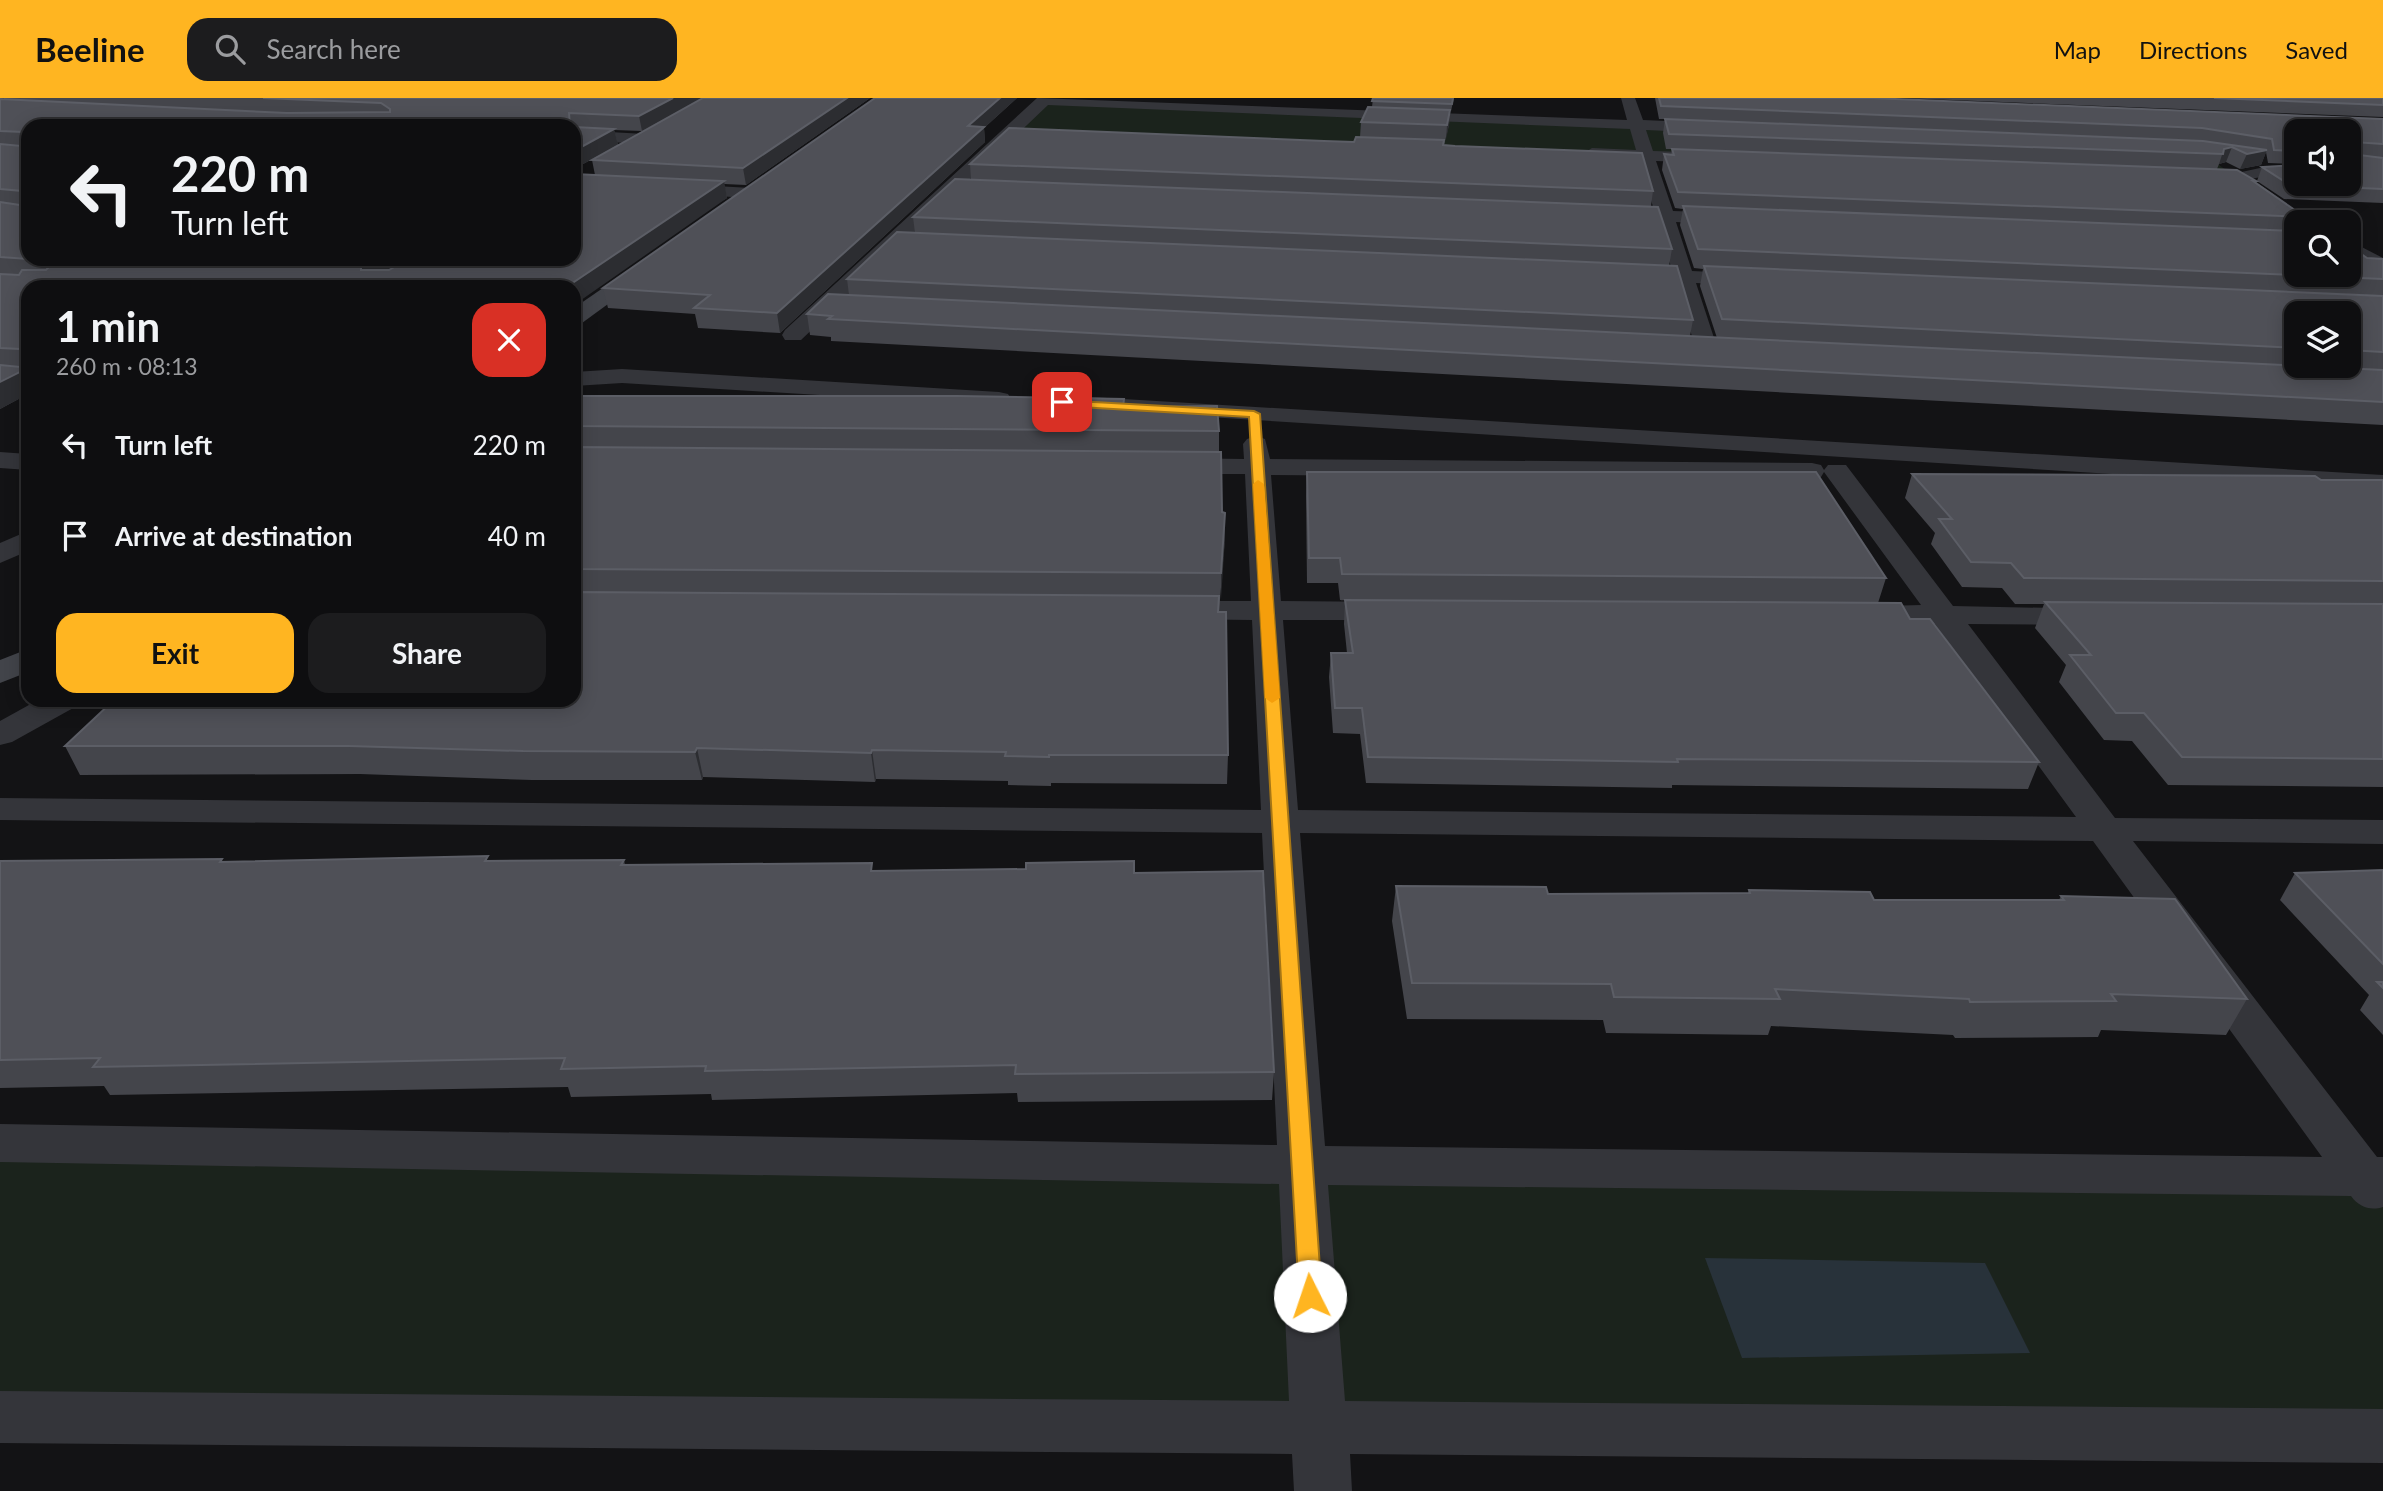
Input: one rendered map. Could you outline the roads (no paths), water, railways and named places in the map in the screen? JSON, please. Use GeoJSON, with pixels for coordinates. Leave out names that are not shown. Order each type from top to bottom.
{"type":"FeatureCollection","features":[{"type":"Feature","properties":{"kind":"street"},"geometry":{"type":"LineString","coordinates":[[1628,98],[1707,350]]}},
{"type":"Feature","properties":{"kind":"street"},"geometry":{"type":"LineString","coordinates":[[793,335],[1045,99],[1732,129]]}},
{"type":"Feature","properties":{"kind":"street"},"geometry":{"type":"LineString","coordinates":[[1010,131],[1038,132]]}},
{"type":"Feature","properties":{"kind":"street"},"geometry":{"type":"LineString","coordinates":[[581,135],[651,136],[622,152]]}},
{"type":"Feature","properties":{"kind":"street"},"geometry":{"type":"LineString","coordinates":[[1577,153],[1728,159]]}},
{"type":"Feature","properties":{"kind":"street"},"geometry":{"type":"LineString","coordinates":[[2251,159],[2284,160]]}},
{"type":"Feature","properties":{"kind":"street"},"geometry":{"type":"LineString","coordinates":[[2217,163],[2259,195]]}},
{"type":"Feature","properties":{"kind":"street"},"geometry":{"type":"LineString","coordinates":[[581,176],[598,165]]}},
{"type":"Feature","properties":{"kind":"street"},"geometry":{"type":"LineString","coordinates":[[2182,176],[2237,178],[2269,171],[2284,172]]}},
{"type":"Feature","properties":{"kind":"street"},"geometry":{"type":"LineString","coordinates":[[581,181],[756,189]]}},
{"type":"Feature","properties":{"kind":"street"},"geometry":{"type":"LineString","coordinates":[[951,187],[978,188]]}},
{"type":"Feature","properties":{"kind":"street"},"geometry":{"type":"LineString","coordinates":[[729,208],[756,189]]}},
{"type":"Feature","properties":{"kind":"street"},"geometry":{"type":"LineString","coordinates":[[1597,213],[1747,219]]}},
{"type":"Feature","properties":{"kind":"street"},"geometry":{"type":"LineString","coordinates":[[893,241],[921,242]]}},
{"type":"Feature","properties":{"kind":"street"},"geometry":{"type":"LineString","coordinates":[[2361,253],[2383,266]]}},
{"type":"Feature","properties":{"kind":"street"},"geometry":{"type":"LineString","coordinates":[[581,313],[662,255]]}},
{"type":"Feature","properties":{"kind":"street"},"geometry":{"type":"LineString","coordinates":[[1615,274],[1768,281]]}},
{"type":"Feature","properties":{"kind":"street"},"geometry":{"type":"LineString","coordinates":[[824,305],[852,307]]}},
{"type":"Feature","properties":{"kind":"street"},"geometry":{"type":"LineString","coordinates":[[1679,349],[1735,351]]}},
{"type":"Feature","properties":{"kind":"street"},"geometry":{"type":"LineString","coordinates":[[581,379],[622,376],[1021,400]]}},
{"type":"Feature","properties":{"kind":"street"},"geometry":{"type":"LineString","coordinates":[[1048,402],[1254,414],[1831,460],[2383,483]]}},
{"type":"Feature","properties":{"kind":"street"},"geometry":{"type":"LineString","coordinates":[[1254,414],[1323,1491]]}},
{"type":"Feature","properties":{"kind":"street"},"geometry":{"type":"LineString","coordinates":[[0,460],[21,462]]}},
{"type":"Feature","properties":{"kind":"street"},"geometry":{"type":"LineString","coordinates":[[1146,466],[1831,460]]}},
{"type":"Feature","properties":{"kind":"street"},"geometry":{"type":"LineString","coordinates":[[1831,460],[2183,939],[2377,1185]]}},
{"type":"Feature","properties":{"kind":"street"},"geometry":{"type":"LineString","coordinates":[[0,528],[21,530]]}},
{"type":"Feature","properties":{"kind":"street"},"geometry":{"type":"LineString","coordinates":[[0,554],[21,544]]}},
{"type":"Feature","properties":{"kind":"street"},"geometry":{"type":"LineString","coordinates":[[1142,610],[1419,611]]}},
{"type":"Feature","properties":{"kind":"street"},"geometry":{"type":"LineString","coordinates":[[1834,614],[2122,616]]}},
{"type":"Feature","properties":{"kind":"street"},"geometry":{"type":"LineString","coordinates":[[0,673],[21,662]]}},
{"type":"Feature","properties":{"kind":"street"},"geometry":{"type":"LineString","coordinates":[[0,735],[50,707]]}},
{"type":"Feature","properties":{"kind":"street"},"geometry":{"type":"LineString","coordinates":[[0,809],[2383,832]]}},
{"type":"Feature","properties":{"kind":"street"},"geometry":{"type":"LineString","coordinates":[[0,1143],[2377,1185]]}},
{"type":"Feature","properties":{"kind":"street"},"geometry":{"type":"LineString","coordinates":[[0,1417],[2383,1436]]}}]}
